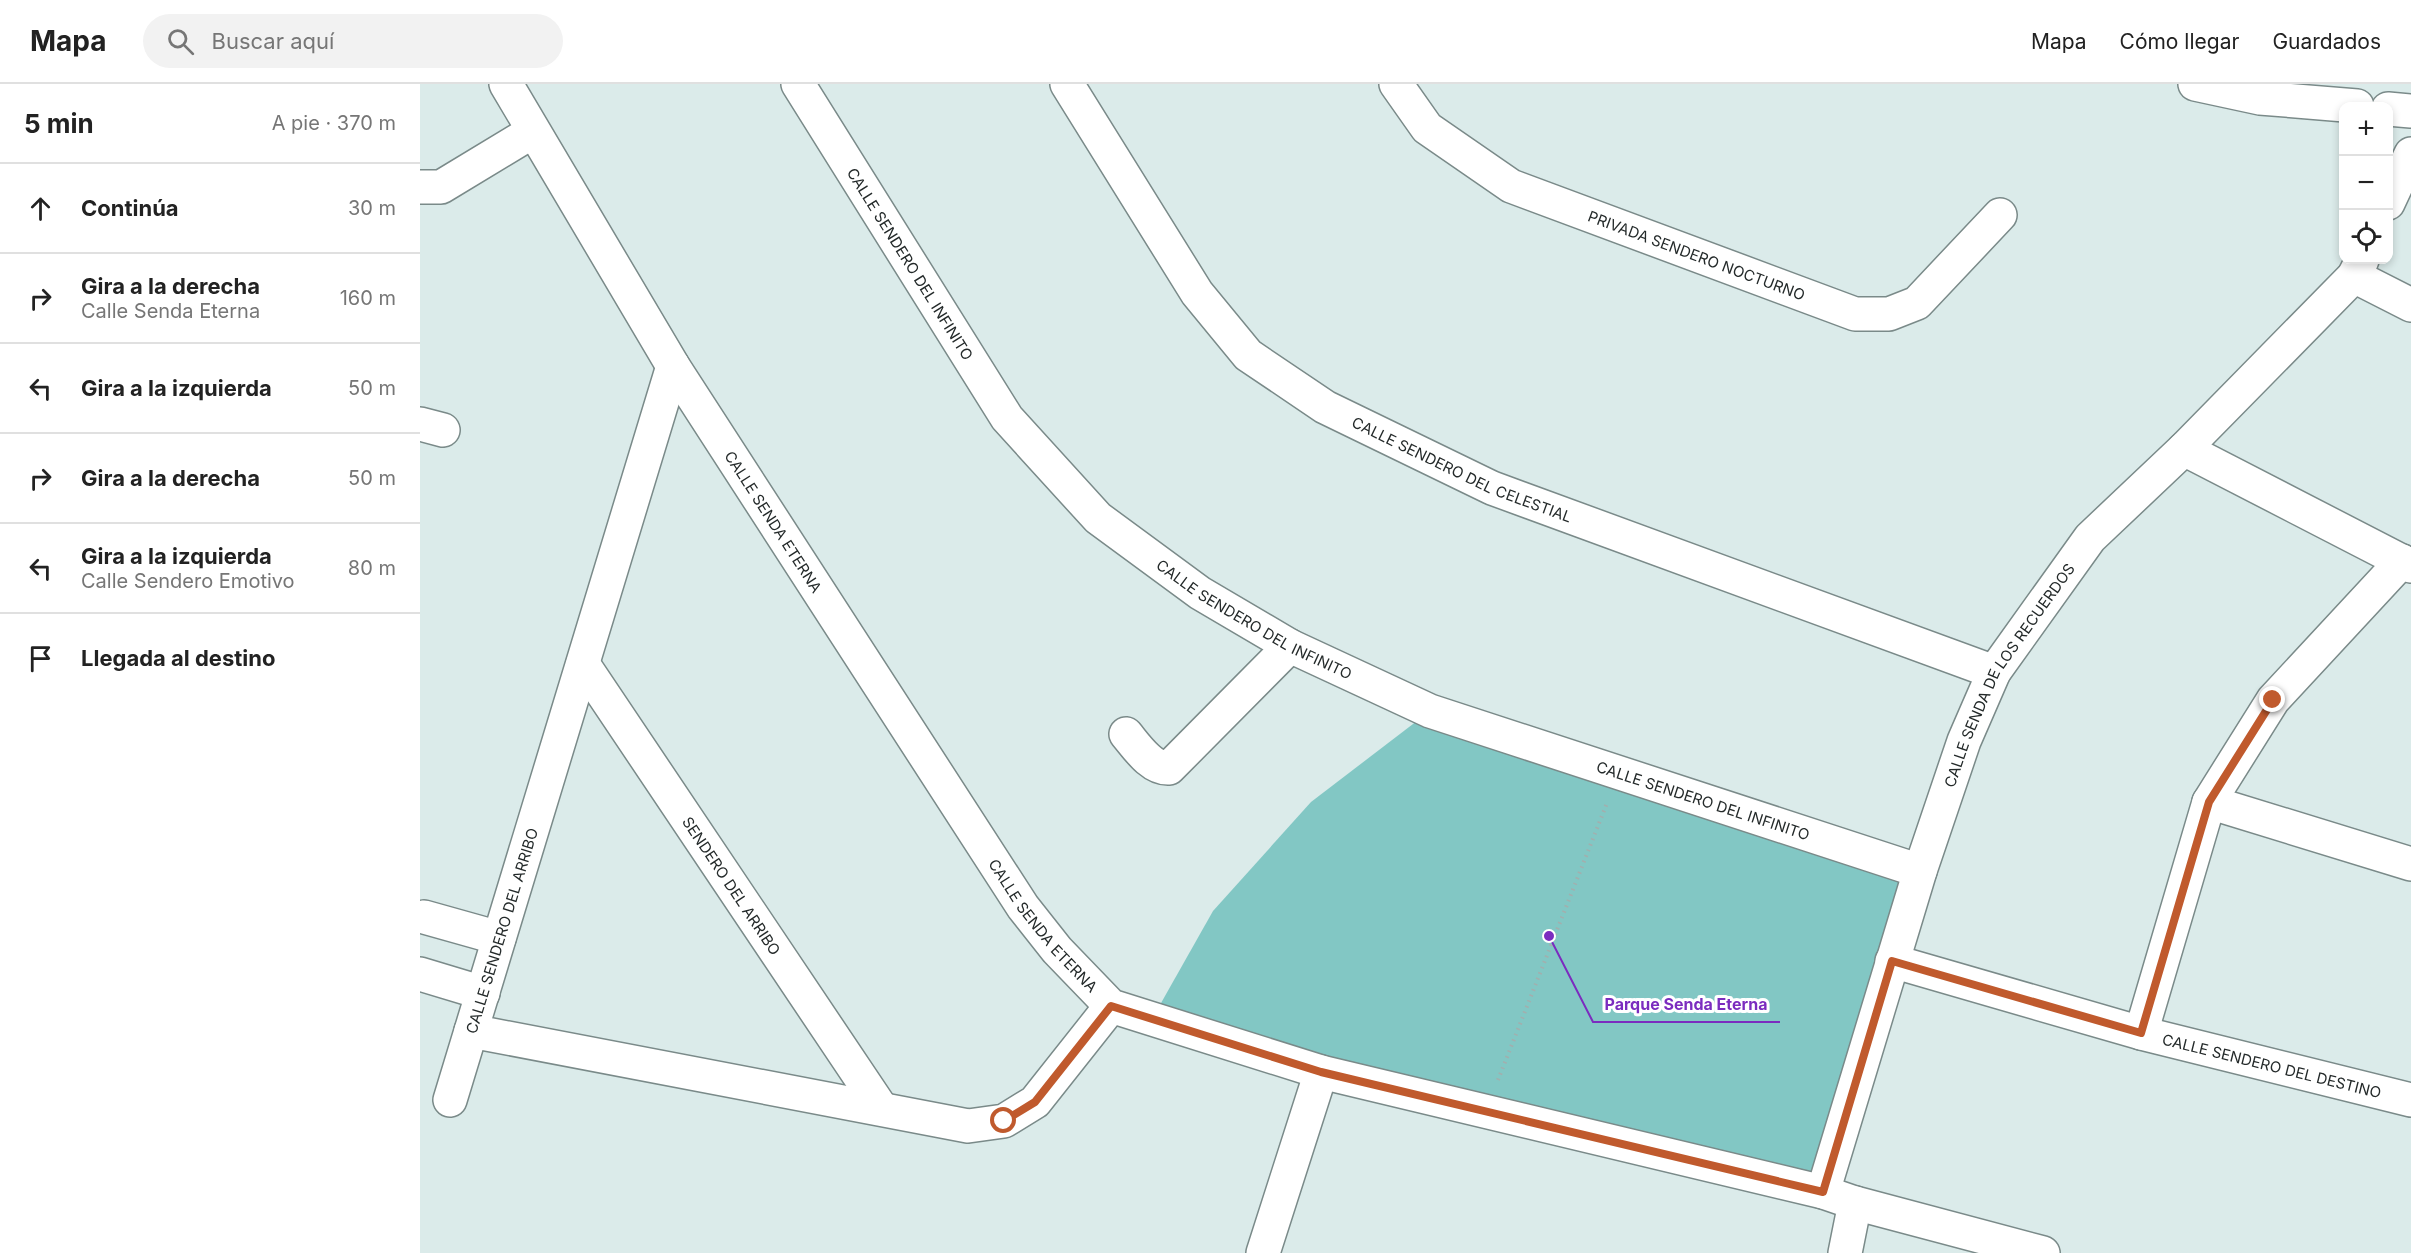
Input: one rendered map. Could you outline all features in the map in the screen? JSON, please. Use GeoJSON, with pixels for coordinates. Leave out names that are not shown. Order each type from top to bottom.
{"type":"FeatureCollection","features":[{"type":"Feature","properties":{"kind":"street","name":"CALLE SENDA ETERNA"},"geometry":{"type":"LineString","coordinates":[[506,84],[532,132],[673,366],[1023,906],[1058,950],[1111,1006],[1321,1072],[1823,1192],[1855,1203],[2043,1253]]}},
{"type":"Feature","properties":{"kind":"street","name":"CALLE SENDERO DEL INFINITO"},"geometry":{"type":"LineString","coordinates":[[798,84],[1007,418],[1098,518],[1200,593],[1290,646],[1430,711],[1920,871]]}},
{"type":"Feature","properties":{"kind":"street","name":"CALLE SENDERO DEL CELESTIAL"},"geometry":{"type":"LineString","coordinates":[[1067,84],[1197,293],[1248,355],[1325,407],[1492,488],[1994,672]]}},
{"type":"Feature","properties":{"kind":"street","name":"PRIVADA SENDERO NOCTURNO"},"geometry":{"type":"LineString","coordinates":[[1395,84],[1427,128],[1511,186],[1855,314],[1889,314],[1917,303],[2000,215]]}},
{"type":"Feature","properties":{"kind":"street"},"geometry":{"type":"LineString","coordinates":[[2195,84],[2260,98],[2339,105]]}},
{"type":"Feature","properties":{"kind":"street"},"geometry":{"type":"LineString","coordinates":[[2393,109],[2411,111]]}},
{"type":"Feature","properties":{"kind":"street"},"geometry":{"type":"LineString","coordinates":[[420,187],[441,187],[532,132]]}},
{"type":"Feature","properties":{"kind":"street"},"geometry":{"type":"LineString","coordinates":[[2393,192],[2411,154]]}},
{"type":"Feature","properties":{"kind":"street"},"geometry":{"type":"LineString","coordinates":[[2358,268],[2411,305]]}},
{"type":"Feature","properties":{"kind":"street","name":"CALLE SENDA DE LOS RECUERDOS"},"geometry":{"type":"LineString","coordinates":[[1823,1192],[1920,871],[1964,741],[1994,672],[2090,538],[2184,449],[2358,268]]}},
{"type":"Feature","properties":{"kind":"street","name":"CALLE SENDERO DEL ARRIBO"},"geometry":{"type":"LineString","coordinates":[[673,366],[471,1031],[968,1126],[1004,1121],[1035,1102],[1111,1006]]}},
{"type":"Feature","properties":{"kind":"street"},"geometry":{"type":"LineString","coordinates":[[2141,1033],[2209,802],[2273,700],[2406,564],[2184,449]]}},
{"type":"Feature","properties":{"kind":"street"},"geometry":{"type":"LineString","coordinates":[[1126,734],[1152,763],[1161,769],[1169,768],[1290,646]]}},
{"type":"Feature","properties":{"kind":"street","name":"SENDERO DEL ARRIBO"},"geometry":{"type":"LineString","coordinates":[[583,664],[881,1108]]}},
{"type":"Feature","properties":{"kind":"street"},"geometry":{"type":"LineString","coordinates":[[2209,802],[2411,864]]}},
{"type":"Feature","properties":{"kind":"street"},"geometry":{"type":"LineString","coordinates":[[421,918],[500,938]]}},
{"type":"Feature","properties":{"kind":"street","name":"CALLE SENDERO DEL DESTINO"},"geometry":{"type":"LineString","coordinates":[[1892,961],[2141,1033],[2411,1100]]}},
{"type":"Feature","properties":{"kind":"street"},"geometry":{"type":"LineString","coordinates":[[420,974],[483,993]]}},
{"type":"Feature","properties":{"kind":"street"},"geometry":{"type":"LineString","coordinates":[[450,1100],[471,1031]]}},
{"type":"Feature","properties":{"kind":"street"},"geometry":{"type":"LineString","coordinates":[[1263,1253],[1321,1072]]}},
{"type":"Feature","properties":{"kind":"street"},"geometry":{"type":"LineString","coordinates":[[1845,1253],[1855,1203]]}},
{"type":"Feature","properties":{"kind":"path"},"geometry":{"type":"LineString","coordinates":[[1486,1112],[1619,773]]}},
{"type":"Feature","properties":{"kind":"shaded area"},"geometry":{"type":"Polygon","coordinates":[[[1430,711],[1920,871],[1823,1192],[1152,1019],[1213,911],[1311,802],[1430,711]]]}},
{"type":"Feature","properties":{"kind":"place","name":"Parque Senda Eterna"},"geometry":{"type":"Point","coordinates":[1549,936]}},
{"type":"Feature","properties":{"kind":"route"},"geometry":{"type":"LineString","coordinates":[[1004,1121],[1035,1102],[1111,1006],[1321,1072],[1823,1192],[1892,961],[2141,1033],[2209,802],[2273,700]]}}]}
